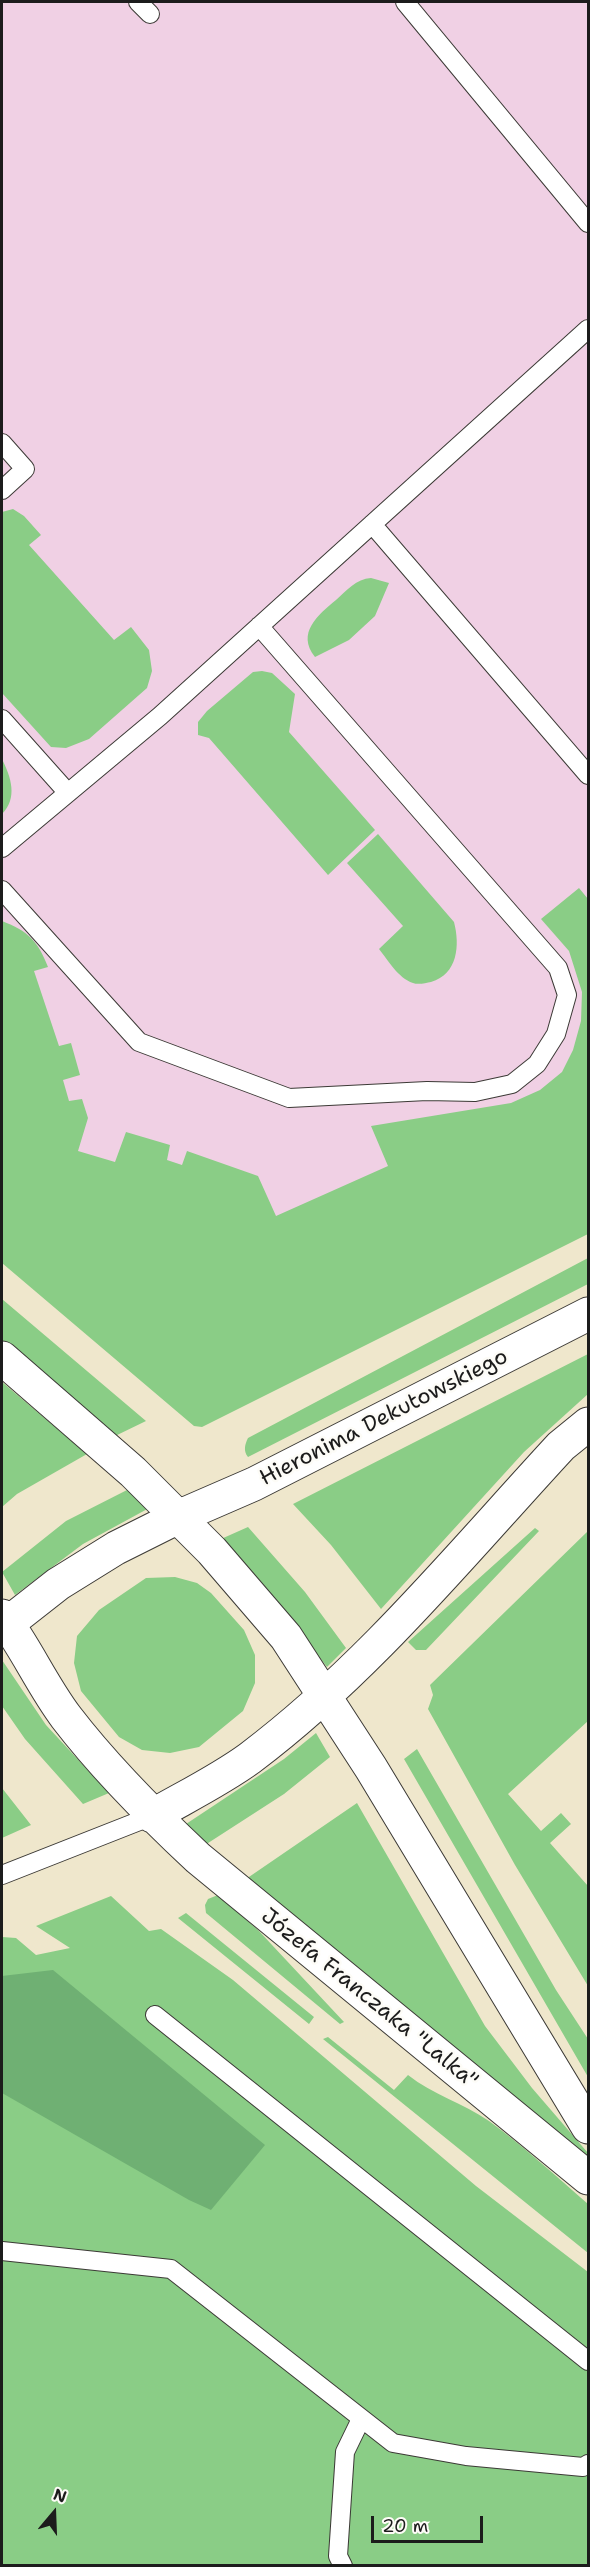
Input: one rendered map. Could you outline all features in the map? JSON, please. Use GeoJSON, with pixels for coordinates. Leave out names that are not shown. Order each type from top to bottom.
{"type":"FeatureCollection","features":[{"type":"Feature","properties":{"kind":"street","name":"Hieronima Dekutowskiego"},"geometry":{"type":"LineString","coordinates":[[4,1623],[58,1584],[116,1548],[178,1517],[254,1484],[588,1314]]}},
{"type":"Feature","properties":{"kind":"street"},"geometry":{"type":"LineString","coordinates":[[2,1358],[133,1472],[248,1591],[286,1637],[325,1694],[588,2127]]}},
{"type":"Feature","properties":{"kind":"street"},"geometry":{"type":"LineString","coordinates":[[152,1816],[248,1759],[325,1694],[381,1640],[561,1446],[588,1424]]}},
{"type":"Feature","properties":{"kind":"street","name":"Józefa Franczaka \"Lalka\""},"geometry":{"type":"LineString","coordinates":[[4,1623],[65,1716],[152,1816],[198,1858],[588,2178]]}},
{"type":"Feature","properties":{"kind":"lane"},"geometry":{"type":"LineString","coordinates":[[405,2],[588,223]]}},
{"type":"Feature","properties":{"kind":"lane"},"geometry":{"type":"LineString","coordinates":[[2,848],[160,717],[588,329]]}},
{"type":"Feature","properties":{"kind":"lane"},"geometry":{"type":"LineString","coordinates":[[2,442],[25,469],[2,490]]}},
{"type":"Feature","properties":{"kind":"lane"},"geometry":{"type":"LineString","coordinates":[[372,524],[588,776]]}},
{"type":"Feature","properties":{"kind":"lane"},"geometry":{"type":"LineString","coordinates":[[2,890],[139,1042],[289,1098],[427,1091],[475,1092],[512,1084],[537,1064],[556,1034],[567,995],[558,968],[259,626]]}},
{"type":"Feature","properties":{"kind":"lane"},"geometry":{"type":"LineString","coordinates":[[2,719],[68,793]]}},
{"type":"Feature","properties":{"kind":"lane"},"geometry":{"type":"LineString","coordinates":[[2,1875],[77,1843],[152,1816]]}},
{"type":"Feature","properties":{"kind":"lane"},"geometry":{"type":"LineString","coordinates":[[155,2015],[588,2361]]}},
{"type":"Feature","properties":{"kind":"lane"},"geometry":{"type":"LineString","coordinates":[[2,2251],[171,2269],[393,2443],[466,2456],[583,2467],[588,2464]]}},
{"type":"Feature","properties":{"kind":"lane"},"geometry":{"type":"LineString","coordinates":[[343,2565],[338,2556],[345,2452],[361,2419]]}},
{"type":"Feature","properties":{"kind":"shaded area"},"geometry":{"type":"Polygon","coordinates":[[[2,2],[588,2],[588,1160],[344,1294],[2,1216],[2,2]]]}},
{"type":"Feature","properties":{"kind":"green space"},"geometry":{"type":"Polygon","coordinates":[[[13,509],[24,516],[41,535],[29,545],[114,640],[131,627],[149,650],[152,671],[147,688],[89,739],[66,748],[51,747],[2,693],[2,512],[13,509]]]}},
{"type":"Feature","properties":{"kind":"green space"},"geometry":{"type":"Polygon","coordinates":[[[371,578],[389,583],[375,616],[349,640],[315,657],[308,640],[316,618],[352,586],[361,580],[371,578]]]}},
{"type":"Feature","properties":{"kind":"green space"},"geometry":{"type":"Polygon","coordinates":[[[253,672],[272,673],[295,694],[289,732],[375,830],[328,875],[209,738],[198,735],[198,722],[207,711],[253,672]]]}},
{"type":"Feature","properties":{"kind":"green space"},"geometry":{"type":"Polygon","coordinates":[[[2,759],[10,780],[11,794],[7,808],[2,814],[2,759]]]}},
{"type":"Feature","properties":{"kind":"green space"},"geometry":{"type":"Polygon","coordinates":[[[378,834],[454,922],[457,940],[452,966],[440,978],[431,982],[417,984],[408,981],[379,949],[403,926],[347,863],[378,834]]]}},
{"type":"Feature","properties":{"kind":"green space"},"geometry":{"type":"Polygon","coordinates":[[[579,888],[588,899],[588,1234],[202,1427],[194,1426],[2,1263],[2,921],[31,938],[48,967],[34,971],[59,1046],[71,1043],[80,1075],[63,1080],[69,1101],[82,1099],[88,1118],[78,1151],[115,1162],[126,1132],[170,1145],[167,1160],[182,1165],[187,1151],[258,1176],[276,1216],[388,1166],[371,1126],[511,1103],[540,1090],[562,1072],[573,1050],[581,1021],[582,992],[569,951],[541,919],[579,888]]]}},
{"type":"Feature","properties":{"kind":"green space"},"geometry":{"type":"Polygon","coordinates":[[[588,1258],[588,1284],[248,1457],[246,1455],[245,1448],[248,1438],[588,1258]]]}},
{"type":"Feature","properties":{"kind":"green space"},"geometry":{"type":"Polygon","coordinates":[[[2,1299],[146,1421],[113,1437],[2,1345],[2,1299]]]}},
{"type":"Feature","properties":{"kind":"green space"},"geometry":{"type":"Polygon","coordinates":[[[588,1354],[588,1394],[524,1452],[381,1609],[331,1545],[293,1504],[588,1354]]]}},
{"type":"Feature","properties":{"kind":"green space"},"geometry":{"type":"Polygon","coordinates":[[[2,1382],[87,1454],[17,1494],[2,1507],[2,1382]]]}},
{"type":"Feature","properties":{"kind":"green space"},"geometry":{"type":"Polygon","coordinates":[[[129,1489],[151,1507],[83,1544],[15,1595],[2,1572],[66,1521],[129,1489]]]}},
{"type":"Feature","properties":{"kind":"green space"},"geometry":{"type":"Polygon","coordinates":[[[248,1527],[305,1592],[346,1648],[327,1667],[273,1596],[221,1539],[248,1527]]]}},
{"type":"Feature","properties":{"kind":"green space"},"geometry":{"type":"Polygon","coordinates":[[[535,1528],[539,1531],[426,1650],[416,1650],[408,1642],[535,1528]]]}},
{"type":"Feature","properties":{"kind":"green space"},"geometry":{"type":"Polygon","coordinates":[[[588,1531],[588,1721],[508,1794],[541,1831],[561,1813],[571,1824],[550,1843],[588,1886],[588,1986],[515,1865],[428,1709],[433,1695],[430,1685],[588,1531]]]}},
{"type":"Feature","properties":{"kind":"green space"},"geometry":{"type":"Polygon","coordinates":[[[175,1577],[197,1583],[211,1593],[244,1630],[255,1655],[255,1683],[243,1711],[199,1747],[170,1753],[142,1750],[119,1737],[81,1691],[74,1663],[77,1636],[99,1610],[146,1578],[175,1577]]]}},
{"type":"Feature","properties":{"kind":"green space"},"geometry":{"type":"Polygon","coordinates":[[[2,1660],[46,1725],[109,1793],[83,1804],[25,1739],[2,1706],[2,1660]]]}},
{"type":"Feature","properties":{"kind":"green space"},"geometry":{"type":"Polygon","coordinates":[[[316,1733],[330,1757],[284,1794],[205,1845],[183,1826],[284,1759],[316,1733]]]}},
{"type":"Feature","properties":{"kind":"green space"},"geometry":{"type":"Polygon","coordinates":[[[417,1749],[556,1990],[588,2039],[588,2077],[404,1759],[417,1749]]]}},
{"type":"Feature","properties":{"kind":"green space"},"geometry":{"type":"Polygon","coordinates":[[[2,1788],[31,1825],[2,1838],[2,1788]]]}},
{"type":"Feature","properties":{"kind":"green space"},"geometry":{"type":"Polygon","coordinates":[[[357,1803],[485,2026],[532,2088],[588,2153],[588,2169],[246,1879],[357,1803]]]}},
{"type":"Feature","properties":{"kind":"green space"},"geometry":{"type":"Polygon","coordinates":[[[218,1895],[258,1930],[344,2022],[340,2024],[206,1913],[205,1905],[208,1899],[218,1895]]]}},
{"type":"Feature","properties":{"kind":"green space"},"geometry":{"type":"Polygon","coordinates":[[[111,1896],[149,1931],[161,1929],[233,1980],[476,2186],[588,2272],[588,2565],[2,2566],[2,1937],[16,1938],[36,1955],[70,1948],[36,1926],[111,1896]]]}},
{"type":"Feature","properties":{"kind":"green space"},"geometry":{"type":"Polygon","coordinates":[[[186,1913],[314,2017],[309,2024],[178,1918],[186,1913]]]}},
{"type":"Feature","properties":{"kind":"green space"},"geometry":{"type":"Polygon","coordinates":[[[53,1970],[265,2145],[211,2210],[189,2200],[2,2093],[2,1976],[53,1970]]]}},
{"type":"Feature","properties":{"kind":"green space"},"geometry":{"type":"Polygon","coordinates":[[[328,2037],[394,2090],[408,2075],[489,2121],[527,2151],[588,2204],[588,2253],[323,2039],[328,2037]]]}}]}
